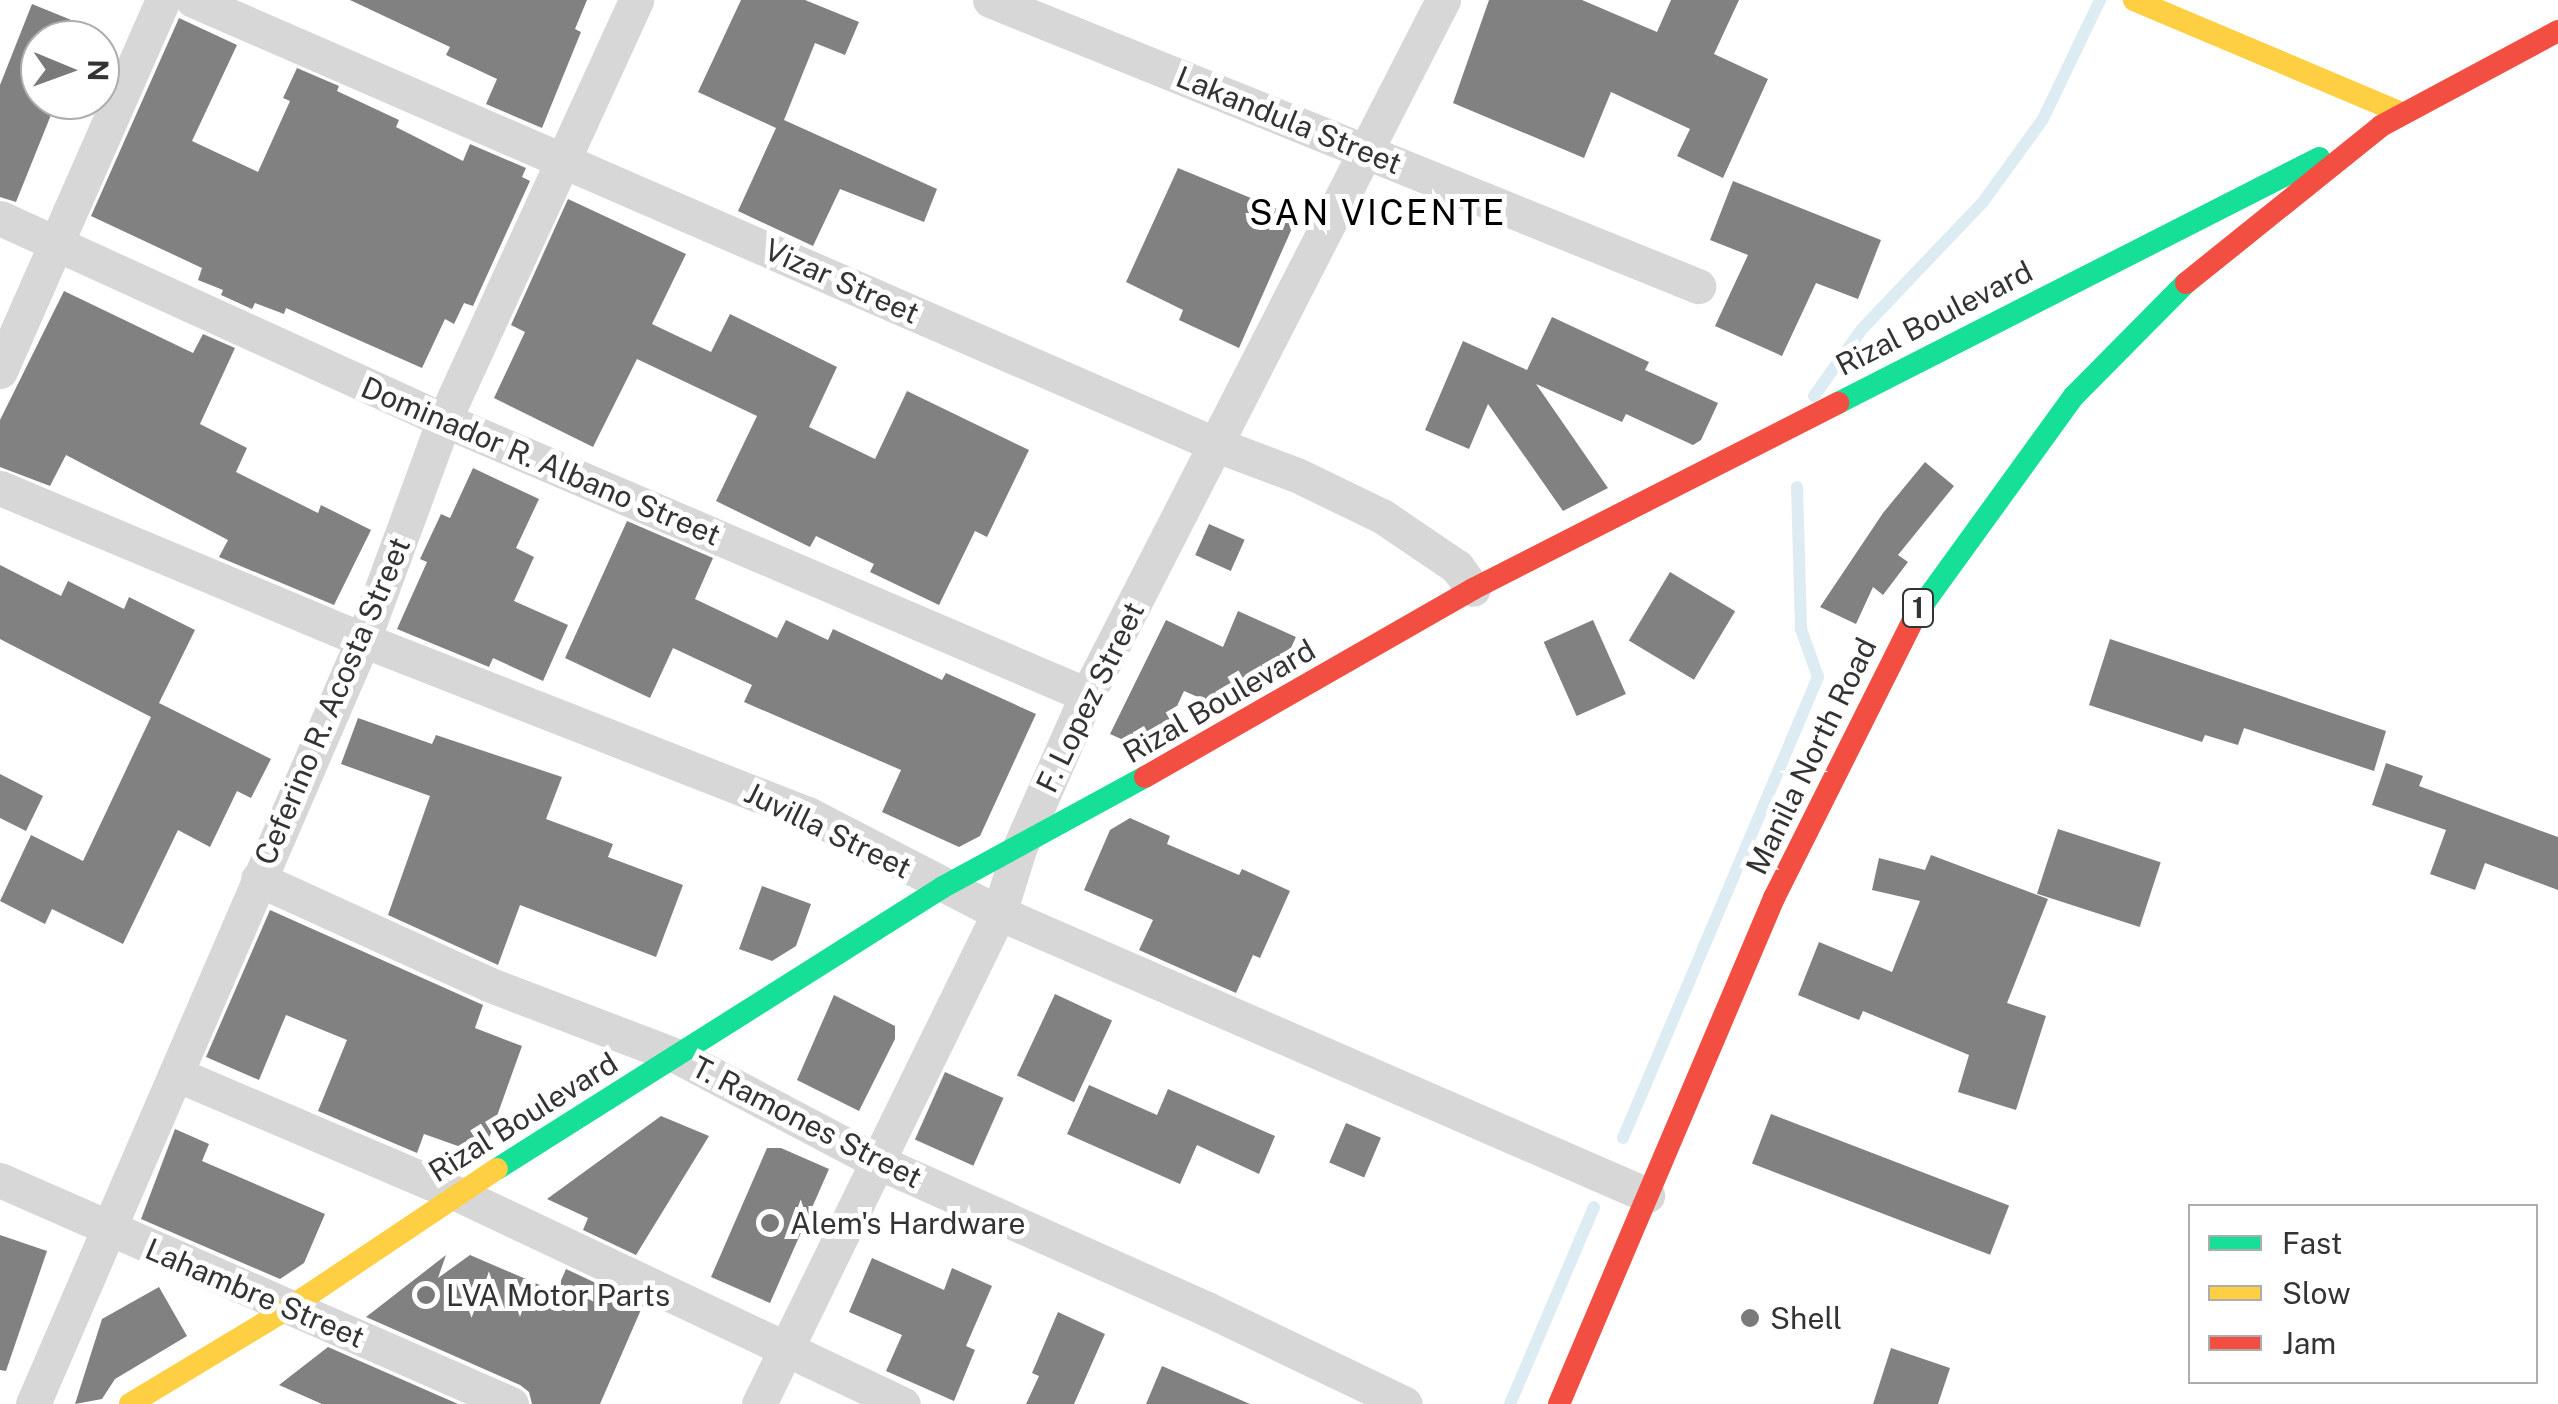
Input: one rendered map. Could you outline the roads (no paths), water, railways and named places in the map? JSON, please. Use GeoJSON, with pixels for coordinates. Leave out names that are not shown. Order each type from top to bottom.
{"type":"FeatureCollection","features":[{"type":"Feature","properties":{"kind":"main road"},"geometry":{"type":"LineString","coordinates":[[2134,0],[2391,120]]}},
{"type":"Feature","properties":{"kind":"main road","name":"Manila North Road"},"geometry":{"type":"LineString","coordinates":[[1559,1404],[1774,898],[1924,596],[2074,396],[2195,274],[2391,120],[2558,31]]}},
{"type":"Feature","properties":{"kind":"main road","name":"Rizal Boulevard"},"geometry":{"type":"LineString","coordinates":[[130,1404],[289,1308],[458,1194],[944,888],[1473,590],[1969,332],[2391,120]]}},
{"type":"Feature","properties":{"kind":"street"},"geometry":{"type":"LineString","coordinates":[[0,370],[163,0]]}},
{"type":"Feature","properties":{"kind":"street","name":"Vizar Street"},"geometry":{"type":"LineString","coordinates":[[193,0],[1217,445],[1297,475],[1382,516],[1457,567],[1473,590]]}},
{"type":"Feature","properties":{"kind":"street","name":"Ceferino R. Acosta Street"},"geometry":{"type":"LineString","coordinates":[[34,1404],[363,640],[444,420],[636,0]]}},
{"type":"Feature","properties":{"kind":"street","name":"Lakandula Street"},"geometry":{"type":"LineString","coordinates":[[990,0],[1698,286]]}},
{"type":"Feature","properties":{"kind":"street","name":"F. Lopez Street"},"geometry":{"type":"LineString","coordinates":[[759,1404],[998,913],[1019,849],[1086,695],[1442,0]]}},
{"type":"Feature","properties":{"kind":"street","name":"Dominador R. Albano Street"},"geometry":{"type":"LineString","coordinates":[[0,218],[444,420],[1086,695]]}},
{"type":"Feature","properties":{"kind":"street","name":"Juvilla Street"},"geometry":{"type":"LineString","coordinates":[[0,488],[363,640],[808,814],[998,913],[1648,1195]]}},
{"type":"Feature","properties":{"kind":"street","name":"T. Ramones Street"},"geometry":{"type":"LineString","coordinates":[[258,879],[488,984],[677,1056],[876,1161],[1209,1310],[1405,1404]]}},
{"type":"Feature","properties":{"kind":"street"},"geometry":{"type":"LineString","coordinates":[[176,1074],[458,1194],[903,1404]]}},
{"type":"Feature","properties":{"kind":"street","name":"Lahambre Street"},"geometry":{"type":"LineString","coordinates":[[0,1180],[512,1404]]}},
{"type":"Feature","properties":{"kind":"waterway"},"geometry":{"type":"LineString","coordinates":[[1814,396],[1862,329],[1983,202],[2043,119],[2100,0]]}},
{"type":"Feature","properties":{"kind":"waterway"},"geometry":{"type":"LineString","coordinates":[[1623,1138],[1818,677],[1801,629],[1797,487]]}},
{"type":"Feature","properties":{"kind":"waterway"},"geometry":{"type":"LineString","coordinates":[[1510,1404],[1594,1207]]}},
{"type":"Feature","properties":{"kind":"place","name":"Alem's Hardware"},"geometry":{"type":"Point","coordinates":[770,1223]}},
{"type":"Feature","properties":{"kind":"place","name":"LVA Motor Parts"},"geometry":{"type":"Point","coordinates":[426,1295]}},
{"type":"Feature","properties":{"kind":"place","name":"Shell"},"geometry":{"type":"Point","coordinates":[1750,1318]}},
{"type":"Feature","properties":{"kind":"district","name":"SAN VICENTE"},"geometry":{"type":"Point","coordinates":[1378,213]}}]}
